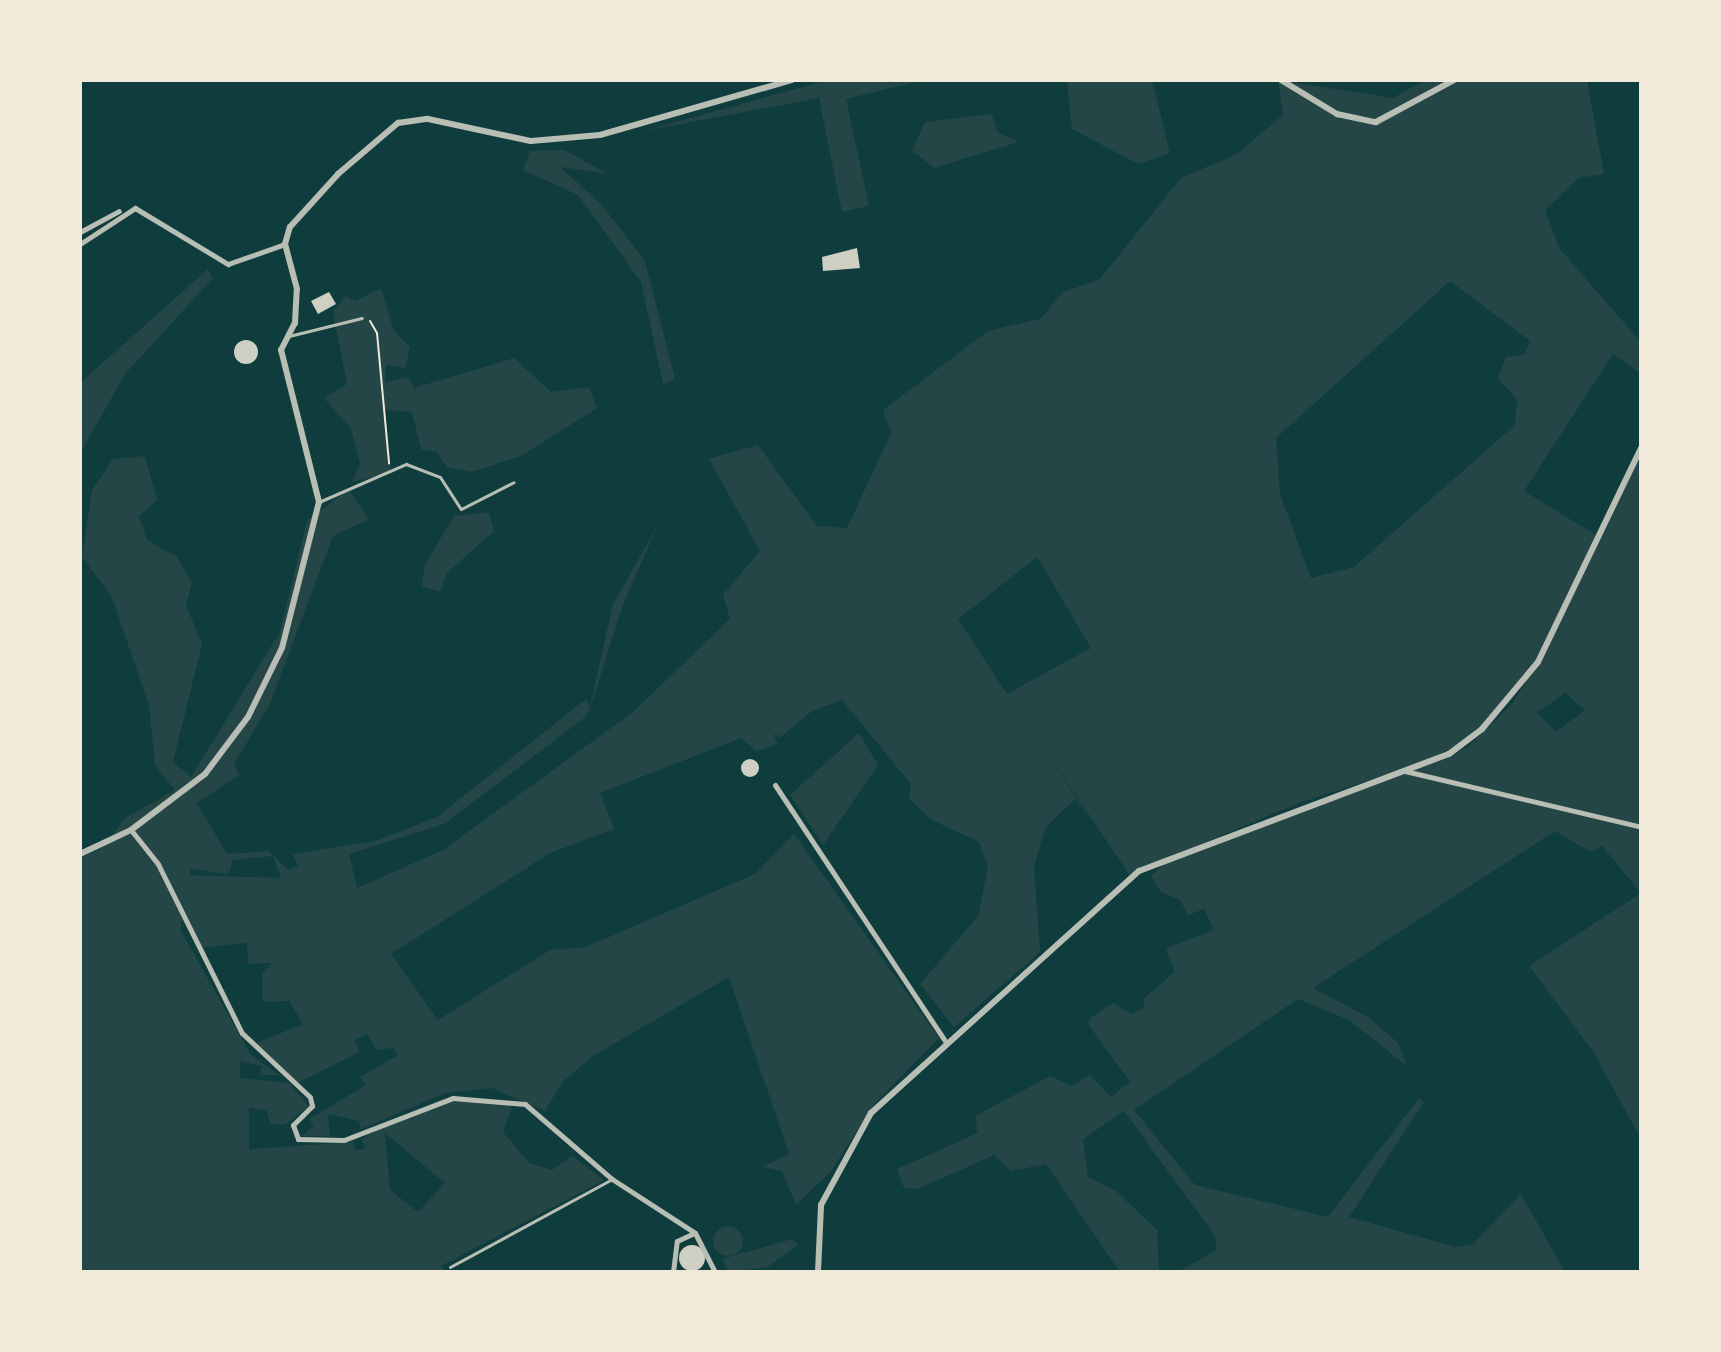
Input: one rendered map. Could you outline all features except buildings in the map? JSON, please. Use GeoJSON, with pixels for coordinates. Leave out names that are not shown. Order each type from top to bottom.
{"type":"FeatureCollection","features":[{"type":"Feature","properties":{"kind":"street"},"geometry":{"type":"LineString","coordinates":[[80,854],[131,830],[205,774],[248,717],[282,648],[319,502],[289,393],[285,337],[295,323],[297,289],[285,244],[290,227],[338,174],[398,123],[428,119],[531,141],[600,135],[792,80]]}},
{"type":"Feature","properties":{"kind":"street"},"geometry":{"type":"LineString","coordinates":[[1281,80],[1337,114],[1376,122],[1454,80]]}},
{"type":"Feature","properties":{"kind":"street"},"geometry":{"type":"LineString","coordinates":[[135,208],[228,264],[285,244]]}},
{"type":"Feature","properties":{"kind":"street"},"geometry":{"type":"LineString","coordinates":[[80,232],[135,208]]}},
{"type":"Feature","properties":{"kind":"street"},"geometry":{"type":"LineString","coordinates":[[80,244],[135,208]]}},
{"type":"Feature","properties":{"kind":"street"},"geometry":{"type":"LineString","coordinates":[[818,1272],[821,1205],[854,1141],[880,1103],[945,1041],[1139,871],[1449,754],[1482,729],[1538,662],[1641,448]]}},
{"type":"Feature","properties":{"kind":"street"},"geometry":{"type":"LineString","coordinates":[[1404,771],[1641,827]]}},
{"type":"Feature","properties":{"kind":"street"},"geometry":{"type":"LineString","coordinates":[[775,785],[945,1041]]}},
{"type":"Feature","properties":{"kind":"street"},"geometry":{"type":"LineString","coordinates":[[131,830],[158,864],[242,1033],[310,1097],[312,1106],[293,1125],[298,1139],[344,1140],[453,1098],[486,1096],[525,1104],[612,1179],[695,1233],[715,1272]]}},
{"type":"Feature","properties":{"kind":"street"},"geometry":{"type":"LineString","coordinates":[[673,1272],[677,1241],[695,1233]]}},
{"type":"Feature","properties":{"kind":"lane"},"geometry":{"type":"LineString","coordinates":[[285,337],[362,318]]}},
{"type":"Feature","properties":{"kind":"lane"},"geometry":{"type":"LineString","coordinates":[[319,502],[391,472],[422,465],[461,509],[514,482]]}},
{"type":"Feature","properties":{"kind":"lane"},"geometry":{"type":"LineString","coordinates":[[450,1267],[612,1179]]}},
{"type":"Feature","properties":{"kind":"path"},"geometry":{"type":"LineString","coordinates":[[362,318],[377,333],[391,472]]}},
{"type":"Feature","properties":{"kind":"shaded area"},"geometry":{"type":"Polygon","coordinates":[[[828,80],[924,80],[846,99],[869,206],[842,212],[819,98],[644,131],[828,80]]]}},
{"type":"Feature","properties":{"kind":"shaded area"},"geometry":{"type":"Polygon","coordinates":[[[1067,80],[1152,80],[1170,153],[1138,164],[1072,129],[1067,80]]]}},
{"type":"Feature","properties":{"kind":"shaded area"},"geometry":{"type":"Polygon","coordinates":[[[1278,80],[1393,98],[1425,80],[1587,80],[1604,174],[1579,178],[1545,210],[1559,248],[1641,342],[1641,374],[1613,354],[1524,491],[1599,537],[1641,448],[1641,893],[1602,846],[1591,852],[1555,831],[1313,988],[1368,1017],[1398,1043],[1407,1066],[1349,1020],[1298,999],[1134,1110],[1195,1185],[1328,1217],[1419,1098],[1424,1102],[1349,1217],[1456,1247],[1473,1244],[1521,1194],[1565,1272],[1177,1272],[1217,1250],[1215,1236],[1124,1111],[1083,1139],[1088,1177],[1116,1191],[1157,1230],[1159,1272],[1120,1272],[1046,1164],[1011,1171],[994,1155],[918,1189],[904,1188],[897,1169],[978,1133],[975,1116],[1050,1076],[1072,1086],[1090,1075],[1111,1097],[1130,1082],[1088,1024],[1092,1017],[1113,1003],[1131,1014],[1145,1007],[1143,999],[1175,972],[1166,948],[1214,930],[1204,909],[1188,915],[1180,900],[1161,892],[1151,876],[1166,862],[1467,748],[1512,704],[1532,671],[1503,708],[1449,754],[1299,803],[1129,874],[1027,723],[1095,826],[1075,799],[1045,828],[1034,866],[1040,952],[954,1027],[920,984],[978,916],[988,868],[979,842],[932,820],[909,799],[911,784],[842,700],[812,711],[779,738],[774,733],[777,744],[770,747],[756,751],[741,738],[600,793],[614,829],[550,853],[391,954],[438,1020],[550,950],[586,947],[755,874],[794,834],[939,1038],[876,1102],[831,1171],[796,1205],[782,1171],[763,1167],[789,1154],[729,977],[593,1056],[563,1081],[545,1111],[492,1088],[445,1093],[361,1129],[359,1121],[328,1114],[330,1136],[301,1136],[314,1126],[309,1119],[366,1085],[360,1077],[398,1055],[393,1048],[377,1050],[367,1034],[355,1040],[359,1052],[295,1084],[252,1045],[303,1024],[289,1001],[263,1002],[262,974],[272,963],[248,964],[247,943],[199,948],[183,916],[180,929],[250,1054],[279,1075],[260,1075],[262,1066],[240,1061],[240,1078],[289,1083],[309,1106],[285,1125],[270,1124],[267,1111],[249,1108],[249,1149],[353,1142],[356,1151],[365,1148],[362,1139],[393,1121],[455,1099],[513,1104],[503,1132],[529,1163],[552,1170],[572,1156],[604,1180],[441,1266],[447,1272],[80,1272],[80,858],[103,847],[125,818],[175,790],[155,765],[149,706],[112,597],[82,557],[92,490],[113,459],[145,456],[157,500],[139,516],[147,540],[177,557],[192,583],[186,605],[202,644],[173,762],[191,777],[280,632],[307,520],[349,490],[369,519],[333,536],[269,706],[234,764],[239,775],[197,803],[227,854],[269,851],[288,870],[298,866],[293,854],[375,841],[437,817],[586,699],[590,707],[613,604],[659,523],[623,604],[590,709],[584,718],[444,824],[349,854],[357,888],[443,850],[633,712],[730,619],[723,595],[760,551],[709,459],[758,445],[817,526],[847,528],[891,433],[883,410],[988,331],[1040,319],[1063,292],[1099,280],[1181,178],[1237,154],[1283,115],[1278,80]],[[1450,281],[1276,438],[1280,494],[1311,578],[1354,567],[1515,425],[1517,400],[1498,378],[1506,357],[1524,355],[1530,341],[1450,281]],[[1037,557],[958,619],[1007,694],[1091,648],[1037,557]],[[1565,693],[1537,713],[1556,732],[1585,710],[1565,693]],[[273,856],[233,860],[229,874],[191,869],[189,875],[281,878],[273,856]],[[385,1133],[390,1190],[418,1212],[445,1183],[385,1133]]]}},
{"type":"Feature","properties":{"kind":"shaded area"},"geometry":{"type":"Polygon","coordinates":[[[992,114],[997,132],[1019,142],[934,168],[912,150],[925,122],[992,114]]]}},
{"type":"Feature","properties":{"kind":"shaded area"},"geometry":{"type":"Polygon","coordinates":[[[564,150],[608,174],[560,167],[601,204],[645,261],[675,379],[663,384],[641,282],[578,195],[523,170],[530,151],[564,150]]]}},
{"type":"Feature","properties":{"kind":"shaded area"},"geometry":{"type":"Polygon","coordinates":[[[208,269],[213,278],[125,374],[80,454],[80,383],[208,269]]]}},
{"type":"Feature","properties":{"kind":"shaded area"},"geometry":{"type":"Polygon","coordinates":[[[381,288],[394,331],[410,347],[405,368],[386,365],[385,382],[409,377],[414,388],[514,358],[551,392],[589,387],[597,408],[521,456],[472,472],[447,467],[437,452],[421,449],[412,412],[384,410],[391,472],[352,482],[360,464],[351,429],[324,398],[347,384],[333,311],[346,296],[355,301],[381,288]]]}},
{"type":"Feature","properties":{"kind":"shaded area"},"geometry":{"type":"Polygon","coordinates":[[[489,512],[494,531],[447,573],[440,592],[422,586],[425,564],[454,516],[489,512]]]}},
{"type":"Feature","properties":{"kind":"shaded area"},"geometry":{"type":"Polygon","coordinates":[[[859,733],[878,765],[823,845],[790,795],[859,733]]]}},
{"type":"Feature","properties":{"kind":"shaded area"},"geometry":{"type":"Polygon","coordinates":[[[1641,893],[1641,1139],[1594,1053],[1529,966],[1641,893]]]}},
{"type":"Feature","properties":{"kind":"shaded area"},"geometry":{"type":"Polygon","coordinates":[[[728,1226],[739,1230],[743,1241],[739,1252],[728,1256],[717,1252],[713,1241],[717,1230],[728,1226]]]}},
{"type":"Feature","properties":{"kind":"shaded area"},"geometry":{"type":"Polygon","coordinates":[[[792,1239],[798,1245],[767,1267],[729,1272],[722,1259],[792,1239]]]}}]}
